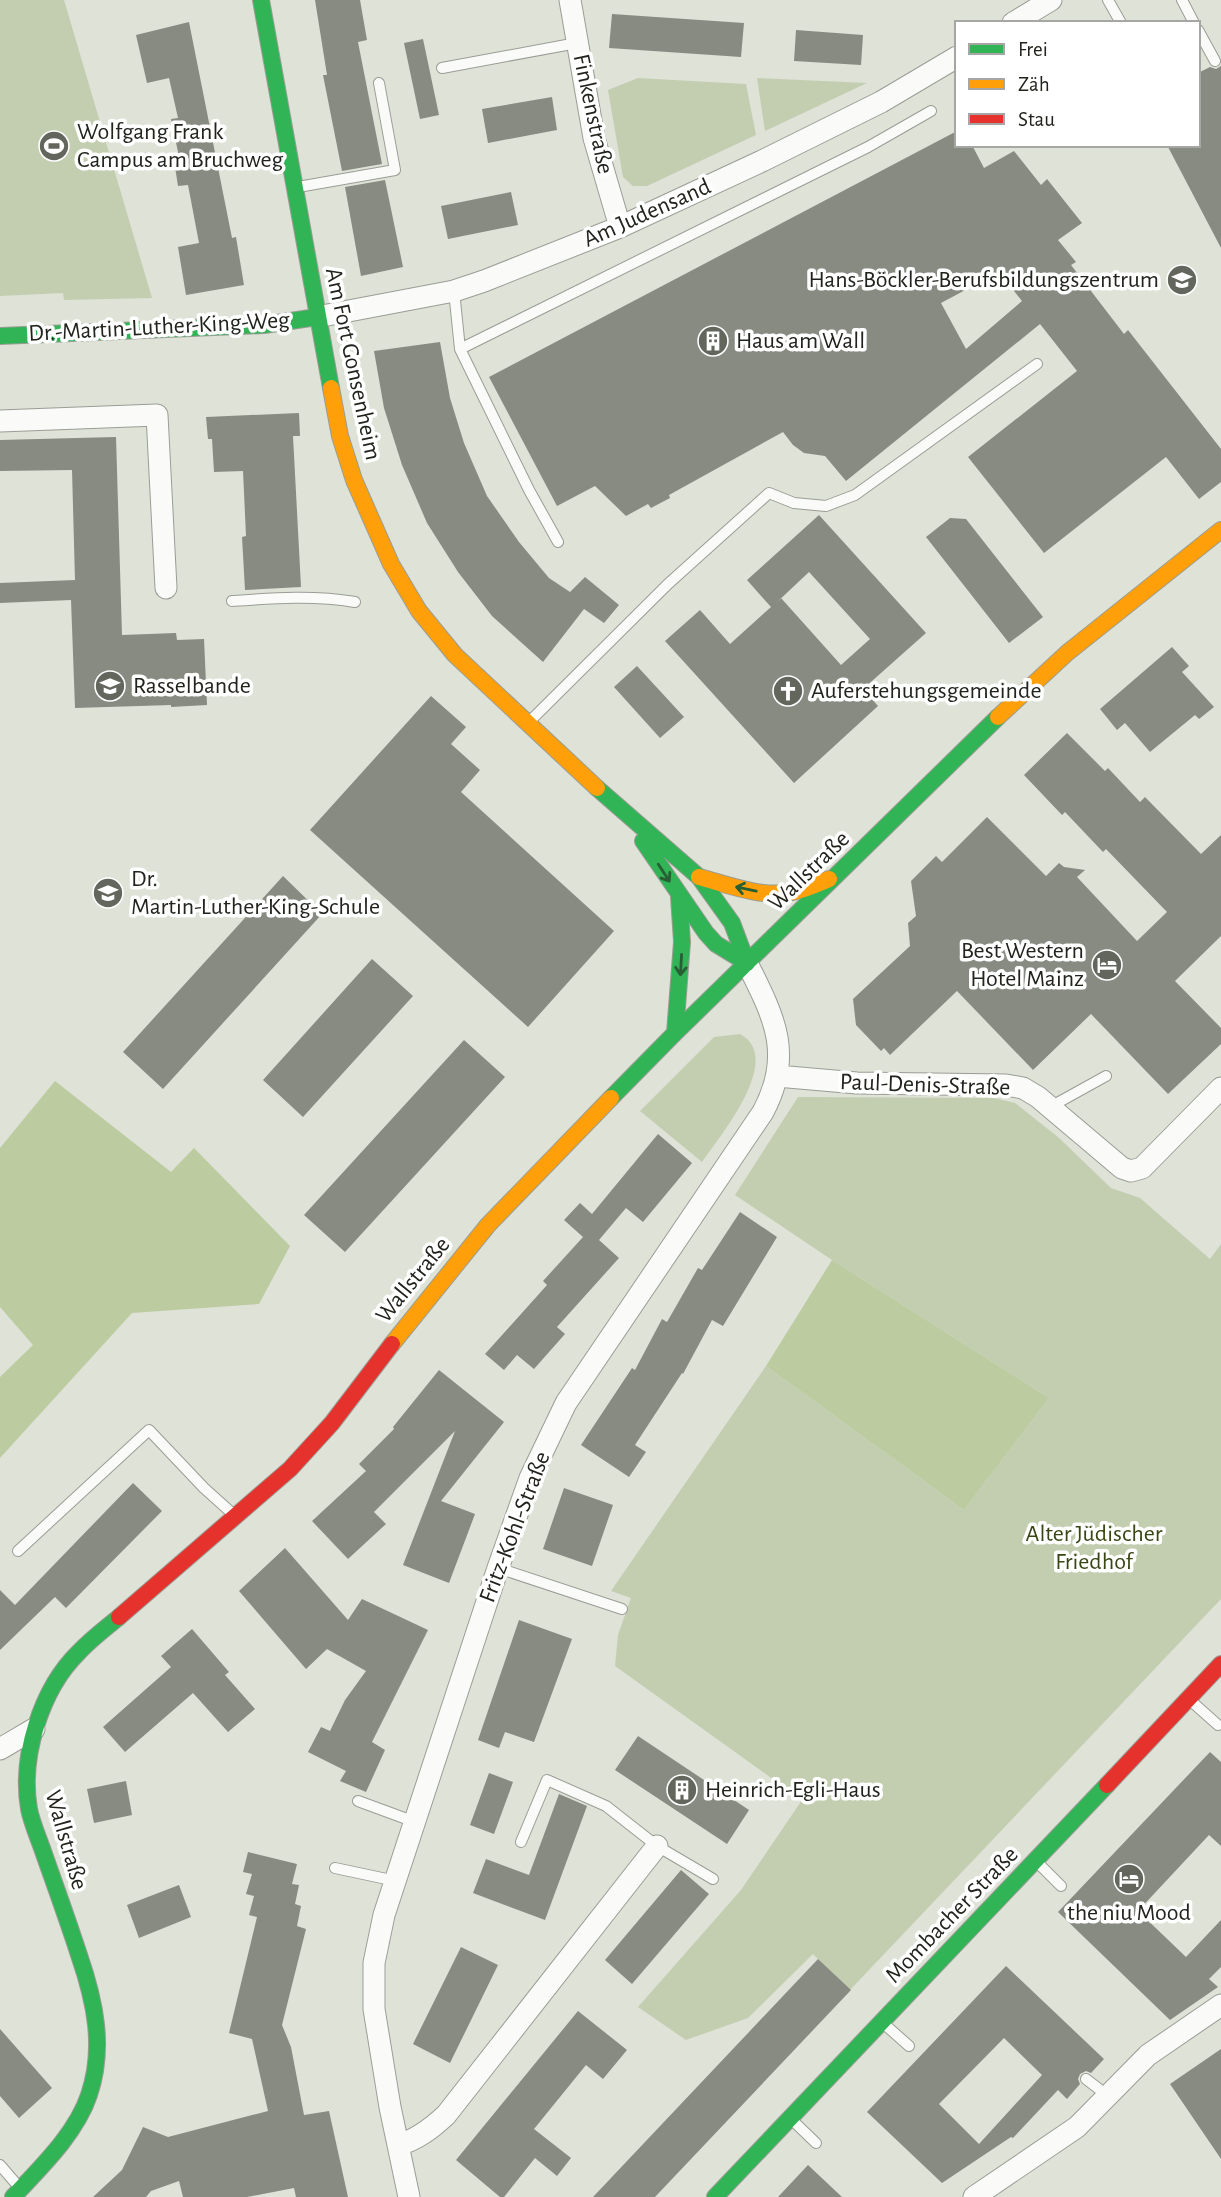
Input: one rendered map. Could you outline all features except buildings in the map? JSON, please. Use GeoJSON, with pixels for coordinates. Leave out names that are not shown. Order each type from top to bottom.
{"type":"FeatureCollection","features":[{"type":"Feature","properties":{"kind":"street","name":"Am Fort Gonsenheim"},"geometry":{"type":"LineString","coordinates":[[261,0],[340,436],[354,480],[391,564],[419,611],[455,655],[562,758],[699,877],[732,923],[747,963]]}},
{"type":"Feature","properties":{"kind":"street","name":"Finkenstraße"},"geometry":{"type":"LineString","coordinates":[[570,0],[594,138],[620,227]]}},
{"type":"Feature","properties":{"kind":"street"},"geometry":{"type":"LineString","coordinates":[[1018,21],[1043,11]]}},
{"type":"Feature","properties":{"kind":"street","name":"Am Judensand"},"geometry":{"type":"LineString","coordinates":[[317,317],[454,291],[620,227],[881,102],[955,58]]}},
{"type":"Feature","properties":{"kind":"street","name":"Dr.-Martin-Luther-King-Weg"},"geometry":{"type":"LineString","coordinates":[[0,336],[264,325],[317,317]]}},
{"type":"Feature","properties":{"kind":"street"},"geometry":{"type":"LineString","coordinates":[[0,421],[157,415],[166,588]]}},
{"type":"Feature","properties":{"kind":"street","name":"Wallstraße"},"geometry":{"type":"LineString","coordinates":[[17,2193],[50,2158],[72,2128],[89,2096],[98,2050],[96,2013],[87,1976],[29,1810],[26,1775],[34,1729],[50,1691],[77,1653],[290,1469],[332,1423],[418,1309],[488,1226],[675,1033],[963,749],[1067,653],[1221,530]]}},
{"type":"Feature","properties":{"kind":"street","name":"Am Fort Gonsenheim"},"geometry":{"type":"LineString","coordinates":[[621,808],[679,897],[711,938],[747,963]]}},
{"type":"Feature","properties":{"kind":"street"},"geometry":{"type":"LineString","coordinates":[[699,877],[750,891],[782,893],[802,890],[836,876]]}},
{"type":"Feature","properties":{"kind":"street"},"geometry":{"type":"LineString","coordinates":[[675,1033],[682,942],[679,897]]}},
{"type":"Feature","properties":{"kind":"street","name":"Fritz-Kohl-Straße"},"geometry":{"type":"LineString","coordinates":[[409,2197],[373,2009],[374,1963],[379,1938],[498,1568],[530,1478],[566,1403],[769,1099],[777,1076],[780,1055],[776,1032],[747,963]]}},
{"type":"Feature","properties":{"kind":"street","name":"Paul-Denis-Straße"},"geometry":{"type":"LineString","coordinates":[[777,1076],[858,1083],[1006,1085],[1023,1088],[1038,1097],[1122,1168],[1132,1171],[1142,1168],[1221,1088]]}},
{"type":"Feature","properties":{"kind":"street","name":"Mombacher Straße"},"geometry":{"type":"LineString","coordinates":[[715,2197],[1221,1664]]}},
{"type":"Feature","properties":{"kind":"street"},"geometry":{"type":"LineString","coordinates":[[0,1749],[34,1729]]}},
{"type":"Feature","properties":{"kind":"street"},"geometry":{"type":"LineString","coordinates":[[398,2145],[407,2143],[432,2128],[446,2115],[657,1846]]}},
{"type":"Feature","properties":{"kind":"street"},"geometry":{"type":"LineString","coordinates":[[974,2197],[1077,2127],[1148,2055],[1221,2005]]}},
{"type":"Feature","properties":{"kind":"lane"},"geometry":{"type":"LineString","coordinates":[[1108,0],[1120,21]]}},
{"type":"Feature","properties":{"kind":"lane"},"geometry":{"type":"LineString","coordinates":[[1182,0],[1193,21]]}},
{"type":"Feature","properties":{"kind":"lane"},"geometry":{"type":"LineString","coordinates":[[1200,33],[1216,61]]}},
{"type":"Feature","properties":{"kind":"lane"},"geometry":{"type":"LineString","coordinates":[[442,68],[578,43]]}},
{"type":"Feature","properties":{"kind":"lane"},"geometry":{"type":"LineString","coordinates":[[295,188],[395,170],[379,83]]}},
{"type":"Feature","properties":{"kind":"lane"},"geometry":{"type":"LineString","coordinates":[[460,349],[868,147],[931,111]]}},
{"type":"Feature","properties":{"kind":"lane"},"geometry":{"type":"LineString","coordinates":[[454,291],[460,349],[529,490],[558,542]]}},
{"type":"Feature","properties":{"kind":"lane"},"geometry":{"type":"LineString","coordinates":[[528,723],[668,584],[769,493],[794,503],[826,506],[855,495],[1037,365]]}},
{"type":"Feature","properties":{"kind":"lane"},"geometry":{"type":"LineString","coordinates":[[232,601],[296,597],[355,602]]}},
{"type":"Feature","properties":{"kind":"lane"},"geometry":{"type":"LineString","coordinates":[[1050,1107],[1105,1076]]}},
{"type":"Feature","properties":{"kind":"lane"},"geometry":{"type":"LineString","coordinates":[[18,1551],[149,1430],[204,1488],[236,1517]]}},
{"type":"Feature","properties":{"kind":"lane"},"geometry":{"type":"LineString","coordinates":[[498,1568],[622,1609]]}},
{"type":"Feature","properties":{"kind":"lane"},"geometry":{"type":"LineString","coordinates":[[1189,1699],[1218,1725]]}},
{"type":"Feature","properties":{"kind":"lane"},"geometry":{"type":"LineString","coordinates":[[521,1842],[547,1780],[606,1806],[657,1846],[713,1880]]}},
{"type":"Feature","properties":{"kind":"lane"},"geometry":{"type":"LineString","coordinates":[[358,1801],[415,1822]]}},
{"type":"Feature","properties":{"kind":"lane"},"geometry":{"type":"LineString","coordinates":[[1035,1861],[1061,1886]]}},
{"type":"Feature","properties":{"kind":"lane"},"geometry":{"type":"LineString","coordinates":[[335,1868],[396,1881]]}},
{"type":"Feature","properties":{"kind":"lane"},"geometry":{"type":"LineString","coordinates":[[881,2022],[909,2046]]}},
{"type":"Feature","properties":{"kind":"lane"},"geometry":{"type":"LineString","coordinates":[[1086,2079],[1108,2096]]}},
{"type":"Feature","properties":{"kind":"lane"},"geometry":{"type":"LineString","coordinates":[[789,2118],[816,2143]]}},
{"type":"Feature","properties":{"kind":"lane"},"geometry":{"type":"LineString","coordinates":[[0,2165],[17,2193]]}},
{"type":"Feature","properties":{"kind":"green space","name":"Wolfgang Frank Campus am Bruchweg"},"geometry":{"type":"Polygon","coordinates":[[[0,0],[64,0],[152,298],[64,300],[63,293],[0,296],[0,0]]]}},
{"type":"Feature","properties":{"kind":"green space"},"geometry":{"type":"Polygon","coordinates":[[[638,78],[746,84],[756,135],[647,186],[633,186],[623,177],[608,90],[638,78]]]}},
{"type":"Feature","properties":{"kind":"green space"},"geometry":{"type":"Polygon","coordinates":[[[757,78],[867,83],[765,131],[757,78]]]}},
{"type":"Feature","properties":{"kind":"green space"},"geometry":{"type":"Polygon","coordinates":[[[740,1034],[752,1045],[756,1060],[752,1078],[734,1116],[702,1162],[640,1111],[714,1037],[740,1034]]]}},
{"type":"Feature","properties":{"kind":"green space"},"geometry":{"type":"Polygon","coordinates":[[[55,1081],[171,1172],[194,1148],[290,1246],[259,1304],[132,1313],[0,1458],[0,1377],[33,1345],[0,1307],[0,1148],[55,1081]]]}},
{"type":"Feature","properties":{"kind":"green space","name":"Alter Jüdischer Friedhof"},"geometry":{"type":"Polygon","coordinates":[[[798,1097],[994,1098],[1015,1103],[1058,1137],[1111,1188],[1140,1198],[1210,1259],[1221,1244],[1221,1599],[849,1991],[813,1954],[748,2018],[686,2040],[638,2007],[741,1890],[802,1800],[615,1666],[618,1635],[631,1598],[611,1591],[766,1366],[964,1510],[1049,1398],[735,1195],[798,1097]]]}},
{"type":"Feature","properties":{"kind":"green space"},"geometry":{"type":"Polygon","coordinates":[[[832,1260],[1049,1398],[964,1510],[766,1366],[832,1260]]]}},
{"type":"Feature","properties":{"kind":"traffic: fast"},"geometry":{"type":"LineString","coordinates":[[261,0],[331,388]]}},
{"type":"Feature","properties":{"kind":"traffic: fast"},"geometry":{"type":"LineString","coordinates":[[0,336],[264,325],[317,317]]}},
{"type":"Feature","properties":{"kind":"traffic: fast"},"geometry":{"type":"LineString","coordinates":[[611,1098],[998,717]]}},
{"type":"Feature","properties":{"kind":"traffic: fast"},"geometry":{"type":"LineString","coordinates":[[597,788],[699,877],[732,923],[747,963]]}},
{"type":"Feature","properties":{"kind":"traffic: fast"},"geometry":{"type":"LineString","coordinates":[[643,841],[706,933],[716,944],[747,963]]}},
{"type":"Feature","properties":{"kind":"traffic: fast"},"geometry":{"type":"LineString","coordinates":[[675,1033],[682,942],[679,897]]}},
{"type":"Feature","properties":{"kind":"traffic: fast"},"geometry":{"type":"LineString","coordinates":[[13,2197],[56,2150],[83,2109],[94,2077],[97,2042],[90,1990],[29,1809],[27,1789],[31,1746],[44,1704],[66,1667],[88,1643],[119,1617]]}},
{"type":"Feature","properties":{"kind":"traffic: fast"},"geometry":{"type":"LineString","coordinates":[[715,2197],[1107,1785]]}},
{"type":"Feature","properties":{"kind":"traffic: slow"},"geometry":{"type":"LineString","coordinates":[[331,388],[340,436],[354,480],[391,564],[419,611],[455,655],[597,788]]}},
{"type":"Feature","properties":{"kind":"traffic: slow"},"geometry":{"type":"LineString","coordinates":[[998,717],[1067,653],[1221,530]]}},
{"type":"Feature","properties":{"kind":"traffic: slow"},"geometry":{"type":"LineString","coordinates":[[699,877],[745,890],[769,893],[797,891],[829,879]]}},
{"type":"Feature","properties":{"kind":"traffic: slow"},"geometry":{"type":"LineString","coordinates":[[392,1344],[488,1225],[611,1098]]}},
{"type":"Feature","properties":{"kind":"traffic: jam"},"geometry":{"type":"LineString","coordinates":[[119,1617],[290,1469],[332,1423],[392,1344]]}},
{"type":"Feature","properties":{"kind":"traffic: jam"},"geometry":{"type":"LineString","coordinates":[[1107,1785],[1221,1664]]}},
{"type":"Feature","properties":{"kind":"place","name":"Wolfgang Frank Campus am Bruchweg"},"geometry":{"type":"Point","coordinates":[54,146]}},
{"type":"Feature","properties":{"kind":"place","name":"Hans-Böckler-Berufsbildungszentrum"},"geometry":{"type":"Point","coordinates":[1182,280]}},
{"type":"Feature","properties":{"kind":"place","name":"Haus am Wall"},"geometry":{"type":"Point","coordinates":[713,341]}},
{"type":"Feature","properties":{"kind":"place","name":"Rasselbande"},"geometry":{"type":"Point","coordinates":[110,686]}},
{"type":"Feature","properties":{"kind":"place","name":"Auferstehungsgemeinde"},"geometry":{"type":"Point","coordinates":[788,691]}},
{"type":"Feature","properties":{"kind":"place","name":"Dr. Martin-Luther-King-Schule"},"geometry":{"type":"Point","coordinates":[108,893]}},
{"type":"Feature","properties":{"kind":"place","name":"Best Western Hotel Mainz"},"geometry":{"type":"Point","coordinates":[1107,965]}},
{"type":"Feature","properties":{"kind":"place","name":"Heinrich-Egli-Haus"},"geometry":{"type":"Point","coordinates":[682,1790]}},
{"type":"Feature","properties":{"kind":"place","name":"the niu Mood"},"geometry":{"type":"Point","coordinates":[1129,1879]}}]}
